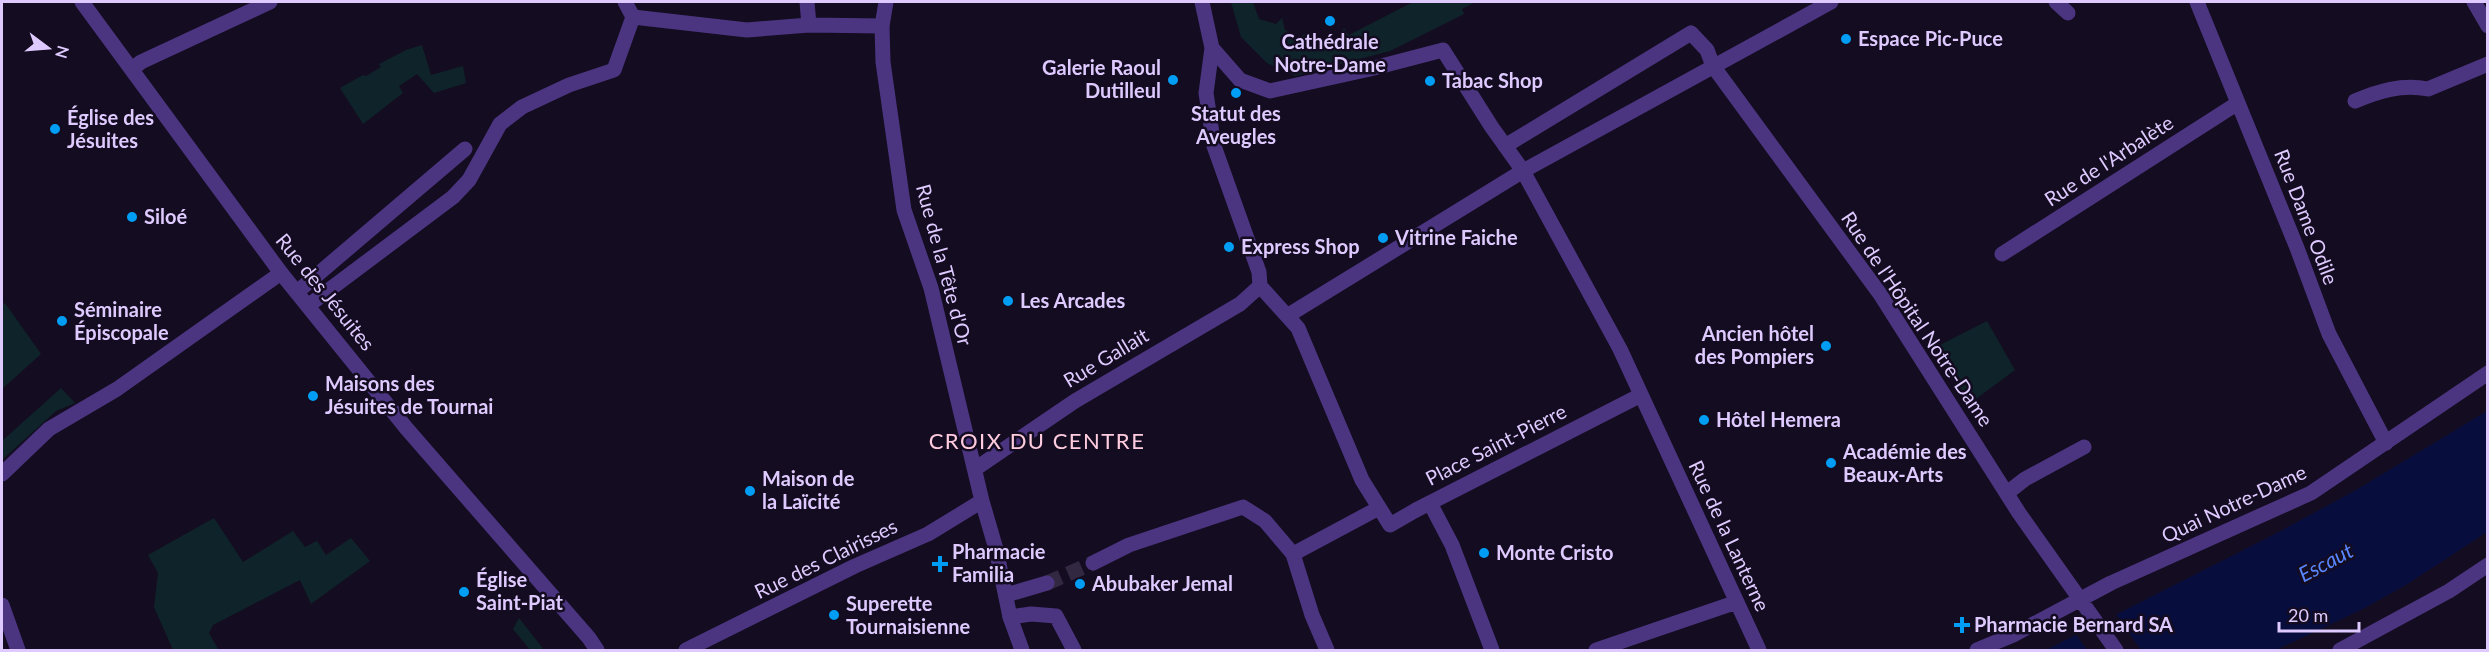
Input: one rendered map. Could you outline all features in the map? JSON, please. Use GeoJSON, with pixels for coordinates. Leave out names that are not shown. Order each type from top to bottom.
{"type":"FeatureCollection","features":[{"type":"Feature","properties":{"kind":"street","name":"Rue des Jésuites"},"geometry":{"type":"LineString","coordinates":[[82,2],[281,273],[407,429],[589,638],[597,651]]}},
{"type":"Feature","properties":{"kind":"street"},"geometry":{"type":"LineString","coordinates":[[132,69],[141,62],[270,2]]}},
{"type":"Feature","properties":{"kind":"street"},"geometry":{"type":"LineString","coordinates":[[309,305],[453,197],[469,180],[500,124],[522,107],[569,85],[614,70],[633,17],[625,2]]}},
{"type":"Feature","properties":{"kind":"street"},"geometry":{"type":"LineString","coordinates":[[807,2],[809,25]]}},
{"type":"Feature","properties":{"kind":"street","name":"Rue de la Tête d'Or"},"geometry":{"type":"LineString","coordinates":[[886,2],[882,26],[883,62],[904,210],[931,288],[982,501],[994,541],[1010,617],[1022,651]]}},
{"type":"Feature","properties":{"kind":"street"},"geometry":{"type":"LineString","coordinates":[[1202,2],[1212,48],[1206,93],[1214,146],[1259,272],[1260,286]]}},
{"type":"Feature","properties":{"kind":"street"},"geometry":{"type":"LineString","coordinates":[[1287,316],[1523,171],[1831,2]]}},
{"type":"Feature","properties":{"kind":"street"},"geometry":{"type":"LineString","coordinates":[[2056,2],[2068,13]]}},
{"type":"Feature","properties":{"kind":"street","name":"Rue Dame Odile"},"geometry":{"type":"LineString","coordinates":[[2197,2],[2297,248],[2328,334],[2386,443]]}},
{"type":"Feature","properties":{"kind":"street"},"geometry":{"type":"LineString","coordinates":[[2474,2],[2487,26]]}},
{"type":"Feature","properties":{"kind":"street"},"geometry":{"type":"LineString","coordinates":[[633,17],[747,30],[809,25],[882,26]]}},
{"type":"Feature","properties":{"kind":"street","name":"Rue de l'Hôpital Notre-Dame"},"geometry":{"type":"LineString","coordinates":[[1505,146],[1691,33],[1707,50],[1713,66],[1880,294],[2007,493],[2116,651]]}},
{"type":"Feature","properties":{"kind":"street"},"geometry":{"type":"LineString","coordinates":[[1212,48],[1240,80],[1270,91],[1443,50],[1523,171],[1620,349],[1641,395]]}},
{"type":"Feature","properties":{"kind":"street"},"geometry":{"type":"LineString","coordinates":[[2355,101],[2386,88],[2427,89],[2487,64]]}},
{"type":"Feature","properties":{"kind":"street","name":"Rue de l'Arbalète"},"geometry":{"type":"LineString","coordinates":[[2002,254],[2238,103]]}},
{"type":"Feature","properties":{"kind":"street"},"geometry":{"type":"LineString","coordinates":[[297,292],[465,149]]}},
{"type":"Feature","properties":{"kind":"street"},"geometry":{"type":"LineString","coordinates":[[2,474],[49,429],[117,389],[281,273]]}},
{"type":"Feature","properties":{"kind":"street","name":"Rue Gallait"},"geometry":{"type":"LineString","coordinates":[[975,469],[1075,401],[1240,304],[1260,286]]}},
{"type":"Feature","properties":{"kind":"street","name":"Place Saint-Pierre"},"geometry":{"type":"LineString","coordinates":[[1260,286],[1298,328],[1362,480],[1390,525],[1641,395]]}},
{"type":"Feature","properties":{"kind":"street","name":"Quai Notre-Dame"},"geometry":{"type":"LineString","coordinates":[[1977,651],[2013,635],[2111,583],[2311,493],[2487,373]]}},
{"type":"Feature","properties":{"kind":"street","name":"Rue de la Lanterne"},"geometry":{"type":"LineString","coordinates":[[1641,395],[1759,651]]}},
{"type":"Feature","properties":{"kind":"street"},"geometry":{"type":"LineString","coordinates":[[2007,493],[2025,479],[2084,447]]}},
{"type":"Feature","properties":{"kind":"street","name":"Rue des Clairisses"},"geometry":{"type":"LineString","coordinates":[[686,650],[848,569],[928,534],[982,501]]}},
{"type":"Feature","properties":{"kind":"street"},"geometry":{"type":"LineString","coordinates":[[1430,503],[1452,545],[1492,651]]}},
{"type":"Feature","properties":{"kind":"street"},"geometry":{"type":"LineString","coordinates":[[1093,563],[1129,545],[1243,507],[1265,521],[1293,554],[1312,615],[1327,651]]}},
{"type":"Feature","properties":{"kind":"street"},"geometry":{"type":"LineString","coordinates":[[1293,554],[1379,507]]}},
{"type":"Feature","properties":{"kind":"street"},"geometry":{"type":"LineString","coordinates":[[2340,651],[2449,591],[2487,565]]}},
{"type":"Feature","properties":{"kind":"street"},"geometry":{"type":"LineString","coordinates":[[1006,595],[1047,583]]}},
{"type":"Feature","properties":{"kind":"street"},"geometry":{"type":"LineString","coordinates":[[1596,651],[1737,602]]}},
{"type":"Feature","properties":{"kind":"street"},"geometry":{"type":"LineString","coordinates":[[2,605],[18,651]]}},
{"type":"Feature","properties":{"kind":"street"},"geometry":{"type":"LineString","coordinates":[[1010,617],[1031,614],[1056,616],[1074,651]]}},
{"type":"Feature","properties":{"kind":"shaded area"},"geometry":{"type":"Polygon","coordinates":[[[1231,2],[1253,2],[1259,19],[1276,24],[1282,18],[1285,30],[1299,37],[1309,32],[1308,40],[1311,41],[1313,32],[1322,41],[1338,38],[1344,28],[1349,35],[1413,2],[1475,2],[1462,9],[1464,14],[1390,51],[1295,76],[1267,63],[1241,37],[1231,2]]]}},
{"type":"Feature","properties":{"kind":"shaded area"},"geometry":{"type":"Polygon","coordinates":[[[422,45],[431,75],[463,66],[466,83],[434,93],[417,74],[399,86],[403,93],[363,124],[340,88],[381,67],[379,64],[406,50],[422,45]]]}},
{"type":"Feature","properties":{"kind":"shaded area"},"geometry":{"type":"Polygon","coordinates":[[[5,303],[41,354],[2,389],[2,305],[5,303]]]}},
{"type":"Feature","properties":{"kind":"shaded area"},"geometry":{"type":"Polygon","coordinates":[[[1987,321],[2015,370],[1969,404],[1936,347],[1987,321]]]}},
{"type":"Feature","properties":{"kind":"shaded area"},"geometry":{"type":"Polygon","coordinates":[[[61,388],[75,403],[56,411],[2,460],[2,441],[61,388]]]}},
{"type":"Feature","properties":{"kind":"shaded area"},"geometry":{"type":"Polygon","coordinates":[[[214,518],[243,562],[293,531],[305,547],[317,541],[326,555],[351,538],[370,561],[311,604],[300,580],[213,625],[209,633],[218,649],[173,650],[154,607],[158,573],[148,555],[214,518]]]}},
{"type":"Feature","properties":{"kind":"shaded area"},"geometry":{"type":"Polygon","coordinates":[[[519,618],[544,650],[530,650],[513,629],[519,618]]]}},
{"type":"Feature","properties":{"kind":"water","name":"Escaut"},"geometry":{"type":"Polygon","coordinates":[[[2487,411],[2487,532],[2406,585],[2363,609],[2276,650],[2046,650],[2275,534],[2356,490],[2487,411]]]}},
{"type":"Feature","properties":{"kind":"pier"},"geometry":{"type":"Polygon","coordinates":[[[2115,613],[2141,650],[2087,650],[2075,633],[2115,613]]]}},
{"type":"Feature","properties":{"kind":"tunnel"},"geometry":{"type":"LineString","coordinates":[[1047,583],[1093,563]]}},
{"type":"Feature","properties":{"kind":"place","name":"Cathédrale Notre-Dame"},"geometry":{"type":"Point","coordinates":[1330,21]}},
{"type":"Feature","properties":{"kind":"place","name":"Espace Pic-Puce"},"geometry":{"type":"Point","coordinates":[1846,39]}},
{"type":"Feature","properties":{"kind":"place","name":"Galerie Raoul Dutilleul"},"geometry":{"type":"Point","coordinates":[1173,80]}},
{"type":"Feature","properties":{"kind":"place","name":"Tabac Shop"},"geometry":{"type":"Point","coordinates":[1430,81]}},
{"type":"Feature","properties":{"kind":"place","name":"Statut des Aveugles"},"geometry":{"type":"Point","coordinates":[1236,93]}},
{"type":"Feature","properties":{"kind":"place","name":"Église des Jésuites"},"geometry":{"type":"Point","coordinates":[55,129]}},
{"type":"Feature","properties":{"kind":"place","name":"Siloé"},"geometry":{"type":"Point","coordinates":[132,217]}},
{"type":"Feature","properties":{"kind":"place","name":"Vitrine Faiche"},"geometry":{"type":"Point","coordinates":[1383,238]}},
{"type":"Feature","properties":{"kind":"place","name":"Express Shop"},"geometry":{"type":"Point","coordinates":[1229,247]}},
{"type":"Feature","properties":{"kind":"place","name":"Les Arcades"},"geometry":{"type":"Point","coordinates":[1008,301]}},
{"type":"Feature","properties":{"kind":"place","name":"Séminaire Épiscopale"},"geometry":{"type":"Point","coordinates":[62,321]}},
{"type":"Feature","properties":{"kind":"place","name":"Ancien hôtel des Pompiers"},"geometry":{"type":"Point","coordinates":[1826,346]}},
{"type":"Feature","properties":{"kind":"place","name":"Maisons des Jésuites de Tournai"},"geometry":{"type":"Point","coordinates":[313,396]}},
{"type":"Feature","properties":{"kind":"place","name":"Hôtel Hemera"},"geometry":{"type":"Point","coordinates":[1704,420]}},
{"type":"Feature","properties":{"kind":"place","name":"Académie des Beaux-Arts"},"geometry":{"type":"Point","coordinates":[1831,463]}},
{"type":"Feature","properties":{"kind":"place","name":"Maison de la Laïcité"},"geometry":{"type":"Point","coordinates":[750,491]}},
{"type":"Feature","properties":{"kind":"place","name":"Monte Cristo"},"geometry":{"type":"Point","coordinates":[1484,553]}},
{"type":"Feature","properties":{"kind":"place","name":"Pharmacie Familia"},"geometry":{"type":"Point","coordinates":[940,564]}},
{"type":"Feature","properties":{"kind":"place","name":"Abubaker Jemal"},"geometry":{"type":"Point","coordinates":[1080,584]}},
{"type":"Feature","properties":{"kind":"place","name":"Église Saint-Piat"},"geometry":{"type":"Point","coordinates":[464,592]}},
{"type":"Feature","properties":{"kind":"place","name":"Superette Tournaisienne"},"geometry":{"type":"Point","coordinates":[834,615]}},
{"type":"Feature","properties":{"kind":"place","name":"Pharmacie Bernard SA"},"geometry":{"type":"Point","coordinates":[1962,625]}},
{"type":"Feature","properties":{"kind":"district","name":"CROIX DU CENTRE"},"geometry":{"type":"Point","coordinates":[1037,441]}}]}
